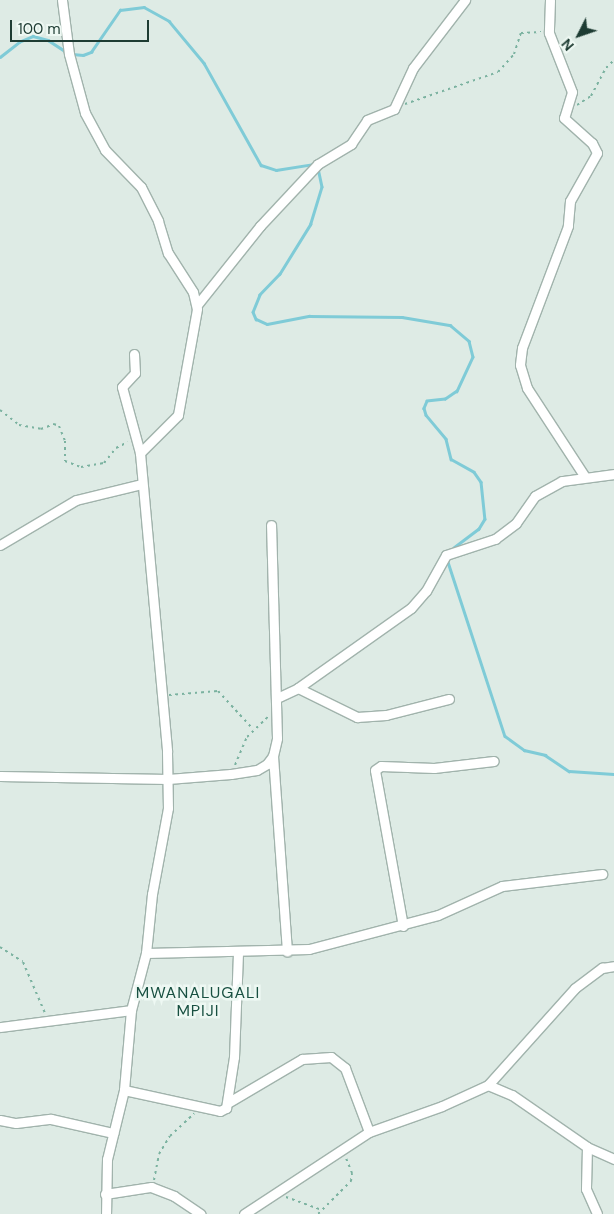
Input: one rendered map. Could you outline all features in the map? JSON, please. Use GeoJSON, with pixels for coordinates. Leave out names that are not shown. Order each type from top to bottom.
{"type":"FeatureCollection","features":[{"type":"Feature","properties":{"kind":"street"},"geometry":{"type":"LineString","coordinates":[[62,0],[69,54],[85,113],[105,150],[141,187],[158,221],[168,252],[189,284],[197,305],[195,331],[178,415],[140,454]]}},
{"type":"Feature","properties":{"kind":"street"},"geometry":{"type":"LineString","coordinates":[[197,305],[260,226],[318,164],[351,144],[367,120],[394,109],[413,68],[465,0]]}},
{"type":"Feature","properties":{"kind":"street"},"geometry":{"type":"LineString","coordinates":[[550,0],[549,33],[556,56],[571,86],[565,120],[592,143],[597,154],[570,201],[568,226],[522,348],[520,365],[527,388],[585,477]]}},
{"type":"Feature","properties":{"kind":"street"},"geometry":{"type":"LineString","coordinates":[[106,1214],[107,1159],[124,1090],[131,1010],[146,953],[152,894],[168,808],[168,779],[162,695],[141,484],[140,454],[122,387],[134,373],[134,354]]}},
{"type":"Feature","properties":{"kind":"street"},"geometry":{"type":"LineString","coordinates":[[277,698],[298,688],[411,608],[426,591],[446,555],[495,539],[516,523],[535,496],[562,481],[614,474]]}},
{"type":"Feature","properties":{"kind":"street"},"geometry":{"type":"LineString","coordinates":[[0,545],[76,500],[141,484]]}},
{"type":"Feature","properties":{"kind":"street"},"geometry":{"type":"LineString","coordinates":[[271,525],[277,698],[273,756],[286,951]]}},
{"type":"Feature","properties":{"kind":"street"},"geometry":{"type":"LineString","coordinates":[[298,688],[357,717],[386,714],[449,700]]}},
{"type":"Feature","properties":{"kind":"street"},"geometry":{"type":"LineString","coordinates":[[0,776],[168,779],[257,770],[273,756]]}},
{"type":"Feature","properties":{"kind":"street"},"geometry":{"type":"LineString","coordinates":[[403,926],[375,770],[381,766],[434,768],[494,761]]}},
{"type":"Feature","properties":{"kind":"street"},"geometry":{"type":"LineString","coordinates":[[146,953],[286,951],[334,944],[438,915],[502,886],[602,874]]}},
{"type":"Feature","properties":{"kind":"street"},"geometry":{"type":"LineString","coordinates":[[229,1102],[238,952]]}},
{"type":"Feature","properties":{"kind":"street"},"geometry":{"type":"LineString","coordinates":[[244,1214],[342,1147],[369,1132],[442,1106],[488,1085],[574,988],[602,968],[614,966]]}},
{"type":"Feature","properties":{"kind":"street"},"geometry":{"type":"LineString","coordinates":[[0,1027],[48,1019],[131,1010]]}},
{"type":"Feature","properties":{"kind":"street"},"geometry":{"type":"LineString","coordinates":[[124,1090],[220,1111],[229,1102],[302,1059],[332,1057],[345,1068],[369,1132]]}},
{"type":"Feature","properties":{"kind":"street"},"geometry":{"type":"LineString","coordinates":[[488,1085],[512,1095],[587,1146],[614,1160]]}},
{"type":"Feature","properties":{"kind":"street"},"geometry":{"type":"LineString","coordinates":[[0,1120],[16,1123],[51,1118],[112,1133]]}},
{"type":"Feature","properties":{"kind":"street"},"geometry":{"type":"LineString","coordinates":[[587,1146],[586,1189],[597,1214]]}},
{"type":"Feature","properties":{"kind":"street"},"geometry":{"type":"LineString","coordinates":[[106,1194],[151,1187],[168,1192],[202,1214]]}},
{"type":"Feature","properties":{"kind":"path"},"geometry":{"type":"LineString","coordinates":[[394,109],[498,72],[514,54],[521,33],[530,30],[549,33]]}},
{"type":"Feature","properties":{"kind":"path"},"geometry":{"type":"LineString","coordinates":[[566,110],[591,96],[606,68],[614,60]]}},
{"type":"Feature","properties":{"kind":"path"},"geometry":{"type":"LineString","coordinates":[[0,410],[19,425],[41,429],[54,424],[59,426],[65,441],[65,460],[81,467],[104,463],[116,448],[135,439]]}},
{"type":"Feature","properties":{"kind":"path"},"geometry":{"type":"LineString","coordinates":[[162,695],[218,691],[253,729]]}},
{"type":"Feature","properties":{"kind":"path"},"geometry":{"type":"LineString","coordinates":[[231,774],[242,746],[253,729],[277,710]]}},
{"type":"Feature","properties":{"kind":"path"},"geometry":{"type":"LineString","coordinates":[[0,947],[23,962],[48,1019]]}},
{"type":"Feature","properties":{"kind":"path"},"geometry":{"type":"LineString","coordinates":[[151,1187],[159,1154],[170,1136],[180,1124],[203,1108]]}},
{"type":"Feature","properties":{"kind":"path"},"geometry":{"type":"LineString","coordinates":[[318,1214],[351,1181],[352,1173],[342,1147]]}},
{"type":"Feature","properties":{"kind":"path"},"geometry":{"type":"LineString","coordinates":[[277,1192],[294,1202],[321,1210]]}},
{"type":"Feature","properties":{"kind":"waterway"},"geometry":{"type":"LineString","coordinates":[[72,54],[83,55],[91,52],[120,10],[144,7],[169,21],[204,63],[261,165],[276,170],[313,164]]}},
{"type":"Feature","properties":{"kind":"waterway"},"geometry":{"type":"LineString","coordinates":[[0,57],[19,42],[33,36],[48,40],[65,51]]}},
{"type":"Feature","properties":{"kind":"waterway"},"geometry":{"type":"LineString","coordinates":[[318,168],[322,187],[311,224],[280,274],[260,295],[253,312],[256,319],[267,324],[309,316],[402,317],[450,325],[469,341],[473,357],[457,391],[445,399],[427,401],[424,408],[426,415],[446,439],[451,459],[474,472],[481,482],[485,519],[479,529],[454,548]]}},
{"type":"Feature","properties":{"kind":"waterway"},"geometry":{"type":"LineString","coordinates":[[447,559],[505,736],[524,750],[545,755],[569,771],[614,774]]}},
{"type":"Feature","properties":{"kind":"district","name":"MWANALUGALI MPIJI"},"geometry":{"type":"Point","coordinates":[198,1002]}}]}
